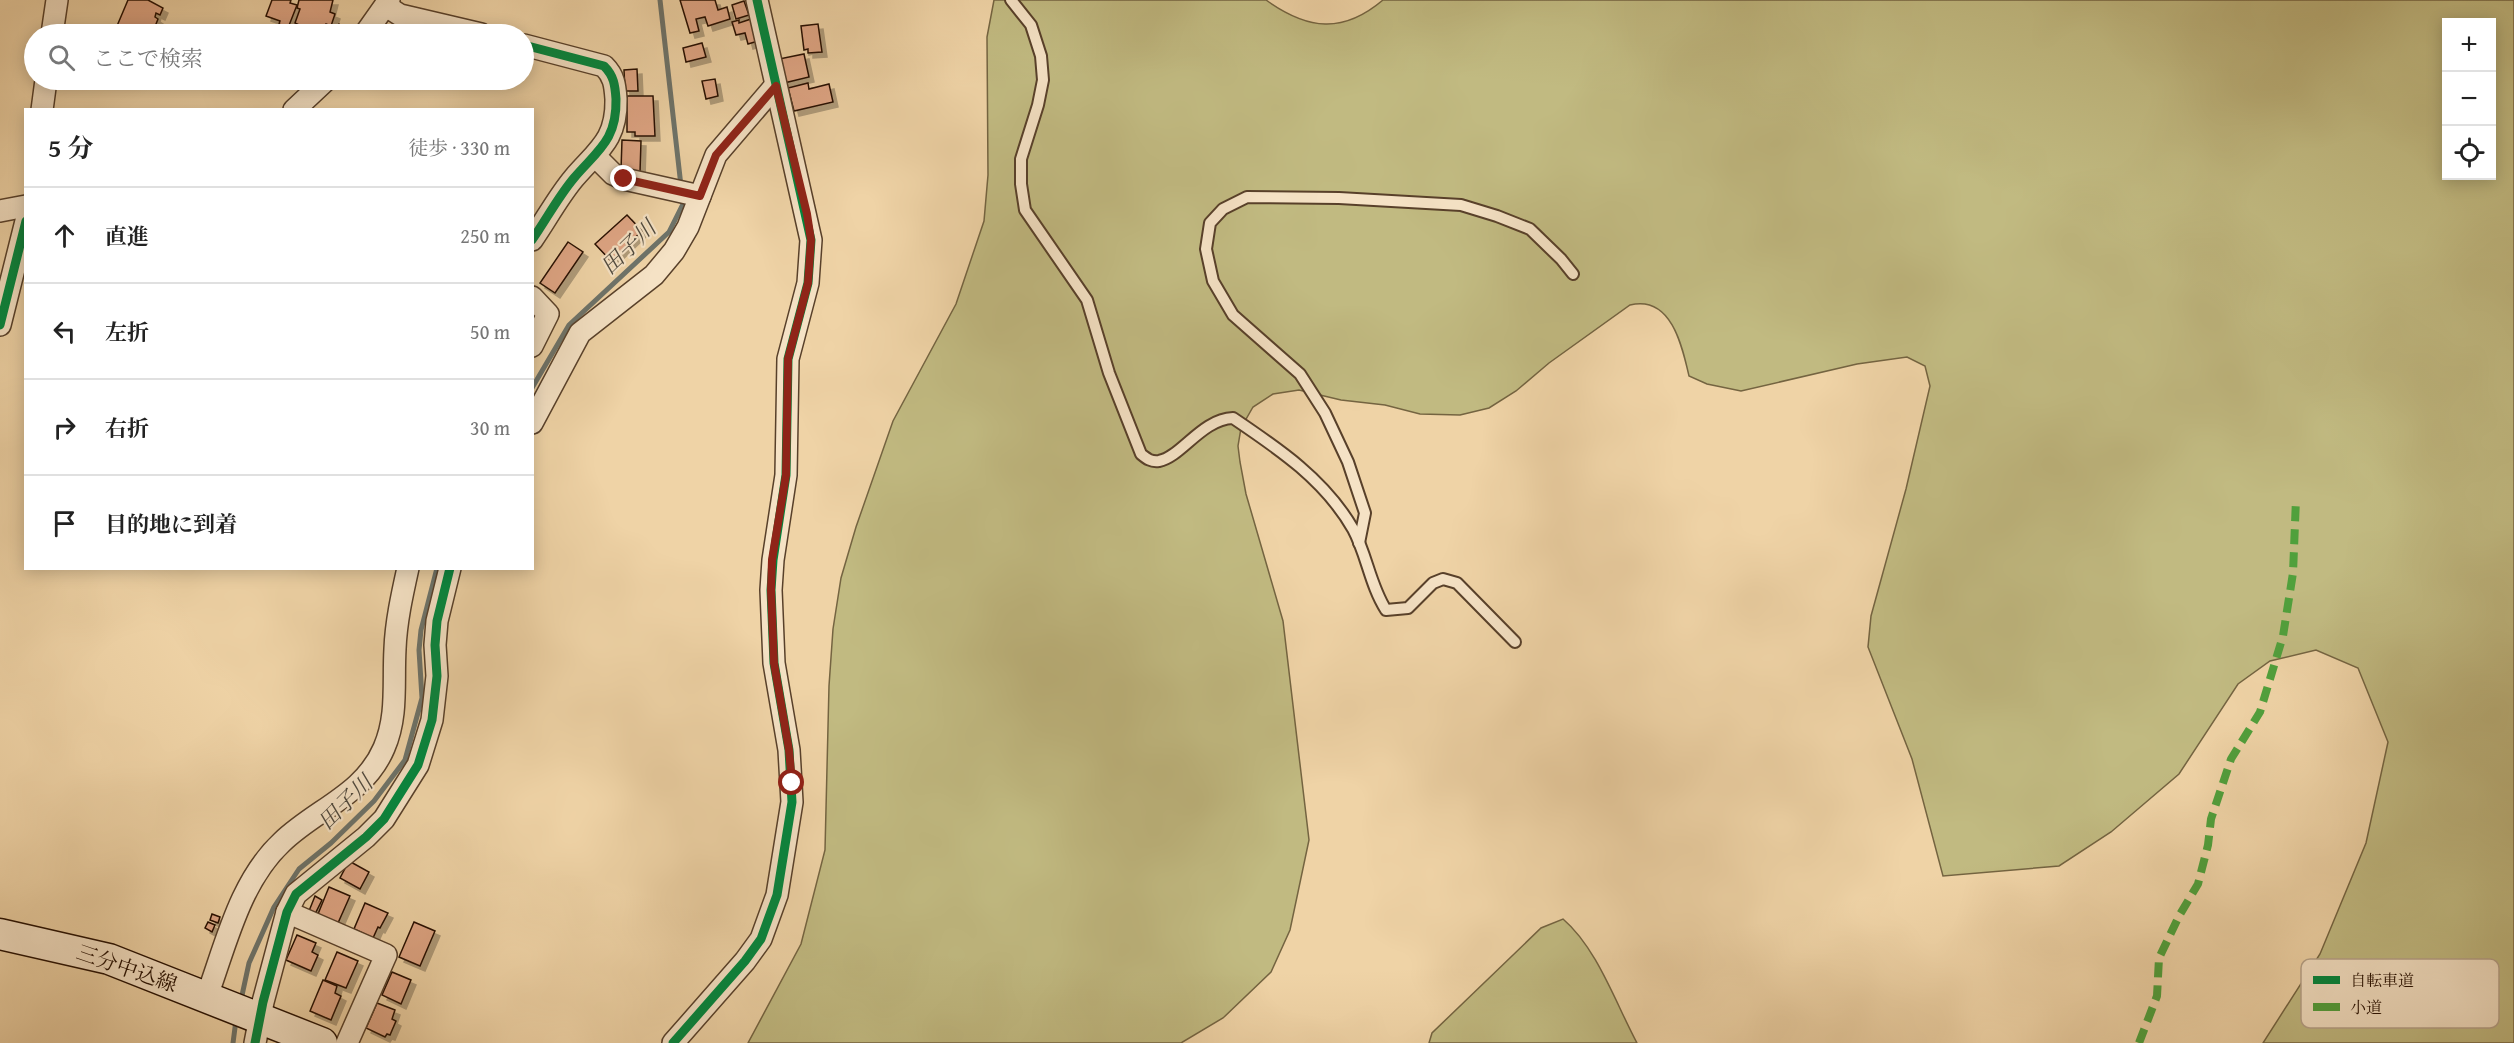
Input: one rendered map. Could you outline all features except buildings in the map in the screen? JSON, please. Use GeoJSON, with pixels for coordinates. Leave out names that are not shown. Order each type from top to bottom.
{"type":"FeatureCollection","features":[{"type":"Feature","properties":{"kind":"main road","name":"三分中込線"},"geometry":{"type":"LineString","coordinates":[[0,934],[109,959],[240,1015],[322,1043]]}},
{"type":"Feature","properties":{"kind":"street"},"geometry":{"type":"LineString","coordinates":[[53,24],[57,0]]}},
{"type":"Feature","properties":{"kind":"street"},"geometry":{"type":"LineString","coordinates":[[673,1043],[745,961],[761,939],[777,895],[792,802],[789,750],[774,663],[772,560],[786,475],[788,359],[808,283],[811,240],[807,214],[757,0]]}},
{"type":"Feature","properties":{"kind":"street"},"geometry":{"type":"LineString","coordinates":[[372,24],[388,3],[400,15],[439,24]]}},
{"type":"Feature","properties":{"kind":"street"},"geometry":{"type":"LineString","coordinates":[[534,48],[604,66],[612,74],[615,84],[616,120],[596,157],[574,178],[534,237]]}},
{"type":"Feature","properties":{"kind":"street"},"geometry":{"type":"LineString","coordinates":[[534,419],[580,333],[654,275],[683,238],[698,195],[716,155],[776,86]]}},
{"type":"Feature","properties":{"kind":"street"},"geometry":{"type":"LineString","coordinates":[[42,108],[45,90]]}},
{"type":"Feature","properties":{"kind":"street"},"geometry":{"type":"LineString","coordinates":[[296,108],[316,90]]}},
{"type":"Feature","properties":{"kind":"street"},"geometry":{"type":"LineString","coordinates":[[596,157],[613,174],[624,179],[698,195]]}},
{"type":"Feature","properties":{"kind":"street"},"geometry":{"type":"LineString","coordinates":[[0,211],[24,206]]}},
{"type":"Feature","properties":{"kind":"street"},"geometry":{"type":"LineString","coordinates":[[0,325],[24,229]]}},
{"type":"Feature","properties":{"kind":"street"},"geometry":{"type":"LineString","coordinates":[[534,299],[548,314],[534,342]]}},
{"type":"Feature","properties":{"kind":"street"},"geometry":{"type":"LineString","coordinates":[[240,1015],[239,908],[251,883],[267,858],[300,826],[357,786],[372,770],[384,749],[395,710],[397,629],[408,570]]}},
{"type":"Feature","properties":{"kind":"street"},"geometry":{"type":"LineString","coordinates":[[240,1015],[296,894],[366,837],[384,819],[418,765],[432,720],[437,621],[450,570]]}},
{"type":"Feature","properties":{"kind":"street"},"geometry":{"type":"LineString","coordinates":[[287,912],[386,955],[347,1043]]}},
{"type":"Feature","properties":{"kind":"lane"},"geometry":{"type":"LineString","coordinates":[[1011,0],[1031,25],[1041,56],[1043,80],[1038,105],[1021,159],[1021,184],[1025,210],[1087,300],[1109,373],[1141,454],[1148,460],[1160,461],[1223,418],[1233,418],[1281,451],[1332,498],[1359,543],[1375,593],[1386,610],[1408,608],[1433,583],[1443,579],[1458,583],[1515,642]]}},
{"type":"Feature","properties":{"kind":"lane"},"geometry":{"type":"LineString","coordinates":[[1359,543],[1365,513],[1347,462],[1325,413],[1300,374],[1233,315],[1213,281],[1206,249],[1210,224],[1224,209],[1247,197],[1339,198],[1461,205],[1530,229],[1573,274]]}},
{"type":"Feature","properties":{"kind":"shaded area"},"geometry":{"type":"Polygon","coordinates":[[[994,0],[1266,0],[1296,17],[1325,24],[1354,19],[1383,0],[2514,0],[2514,1043],[2263,1043],[2301,984],[2301,1028],[2499,1028],[2499,959],[2317,959],[2366,843],[2388,742],[2358,668],[2316,650],[2270,661],[2238,684],[2179,774],[2111,832],[2059,866],[1943,876],[1912,759],[1868,647],[1871,616],[1906,489],[1930,386],[1925,366],[1907,357],[1857,364],[1741,391],[1707,384],[1689,376],[1678,337],[1665,315],[1656,308],[1644,304],[1630,305],[1549,363],[1516,391],[1489,408],[1460,415],[1420,414],[1385,405],[1341,400],[1299,390],[1273,394],[1253,407],[1241,428],[1238,446],[1240,462],[1246,494],[1283,621],[1309,840],[1290,930],[1271,972],[1223,1018],[1181,1043],[748,1043],[801,944],[825,850],[829,686],[833,629],[841,578],[893,421],[956,304],[984,221],[988,175],[987,37],[994,0]]]}},
{"type":"Feature","properties":{"kind":"shaded area"},"geometry":{"type":"Polygon","coordinates":[[[1563,919],[1586,945],[1596,961],[1637,1043],[1429,1043],[1432,1033],[1541,928],[1563,919]]]}},
{"type":"Feature","properties":{"kind":"waterway","name":"田子川"},"geometry":{"type":"LineString","coordinates":[[660,0],[681,186]]}},
{"type":"Feature","properties":{"kind":"waterway","name":"田子川"},"geometry":{"type":"LineString","coordinates":[[534,385],[569,325],[669,232],[683,204],[683,198]]}},
{"type":"Feature","properties":{"kind":"waterway","name":"田子川"},"geometry":{"type":"LineString","coordinates":[[241,1000],[249,963],[274,907],[299,869],[331,843],[374,801],[405,760],[422,698],[419,650],[421,630],[436,570]]}},
{"type":"Feature","properties":{"kind":"waterway","name":"田子川"},"geometry":{"type":"LineString","coordinates":[[233,1043],[236,1020]]}},
{"type":"Feature","properties":{"kind":"marked path"},"geometry":{"type":"LineString","coordinates":[[2139,1043],[2157,996],[2159,958],[2179,916],[2198,884],[2208,845],[2211,819],[2231,759],[2260,712],[2283,636],[2293,573],[2296,499]]}},
{"type":"Feature","properties":{"kind":"cycle path"},"geometry":{"type":"LineString","coordinates":[[673,1043],[745,961],[761,939],[777,895],[792,802],[789,750],[774,663],[771,590],[773,560],[786,475],[788,359],[808,283],[811,240],[757,0]]}},
{"type":"Feature","properties":{"kind":"cycle path"},"geometry":{"type":"LineString","coordinates":[[534,48],[604,66],[613,81],[616,99],[613,125],[609,135],[598,152],[568,185],[534,237]]}},
{"type":"Feature","properties":{"kind":"cycle path"},"geometry":{"type":"LineString","coordinates":[[0,325],[24,229]]}},
{"type":"Feature","properties":{"kind":"cycle path"},"geometry":{"type":"LineString","coordinates":[[255,1043],[263,1002],[287,912],[296,894],[366,837],[384,819],[418,765],[432,720],[437,676],[435,645],[437,621],[450,570]]}},
{"type":"Feature","properties":{"kind":"route"},"geometry":{"type":"LineString","coordinates":[[624,179],[700,196],[716,155],[776,86],[807,214],[811,240],[808,283],[790,347],[786,375],[786,475],[772,560],[774,663],[789,750],[792,783]]}}]}
